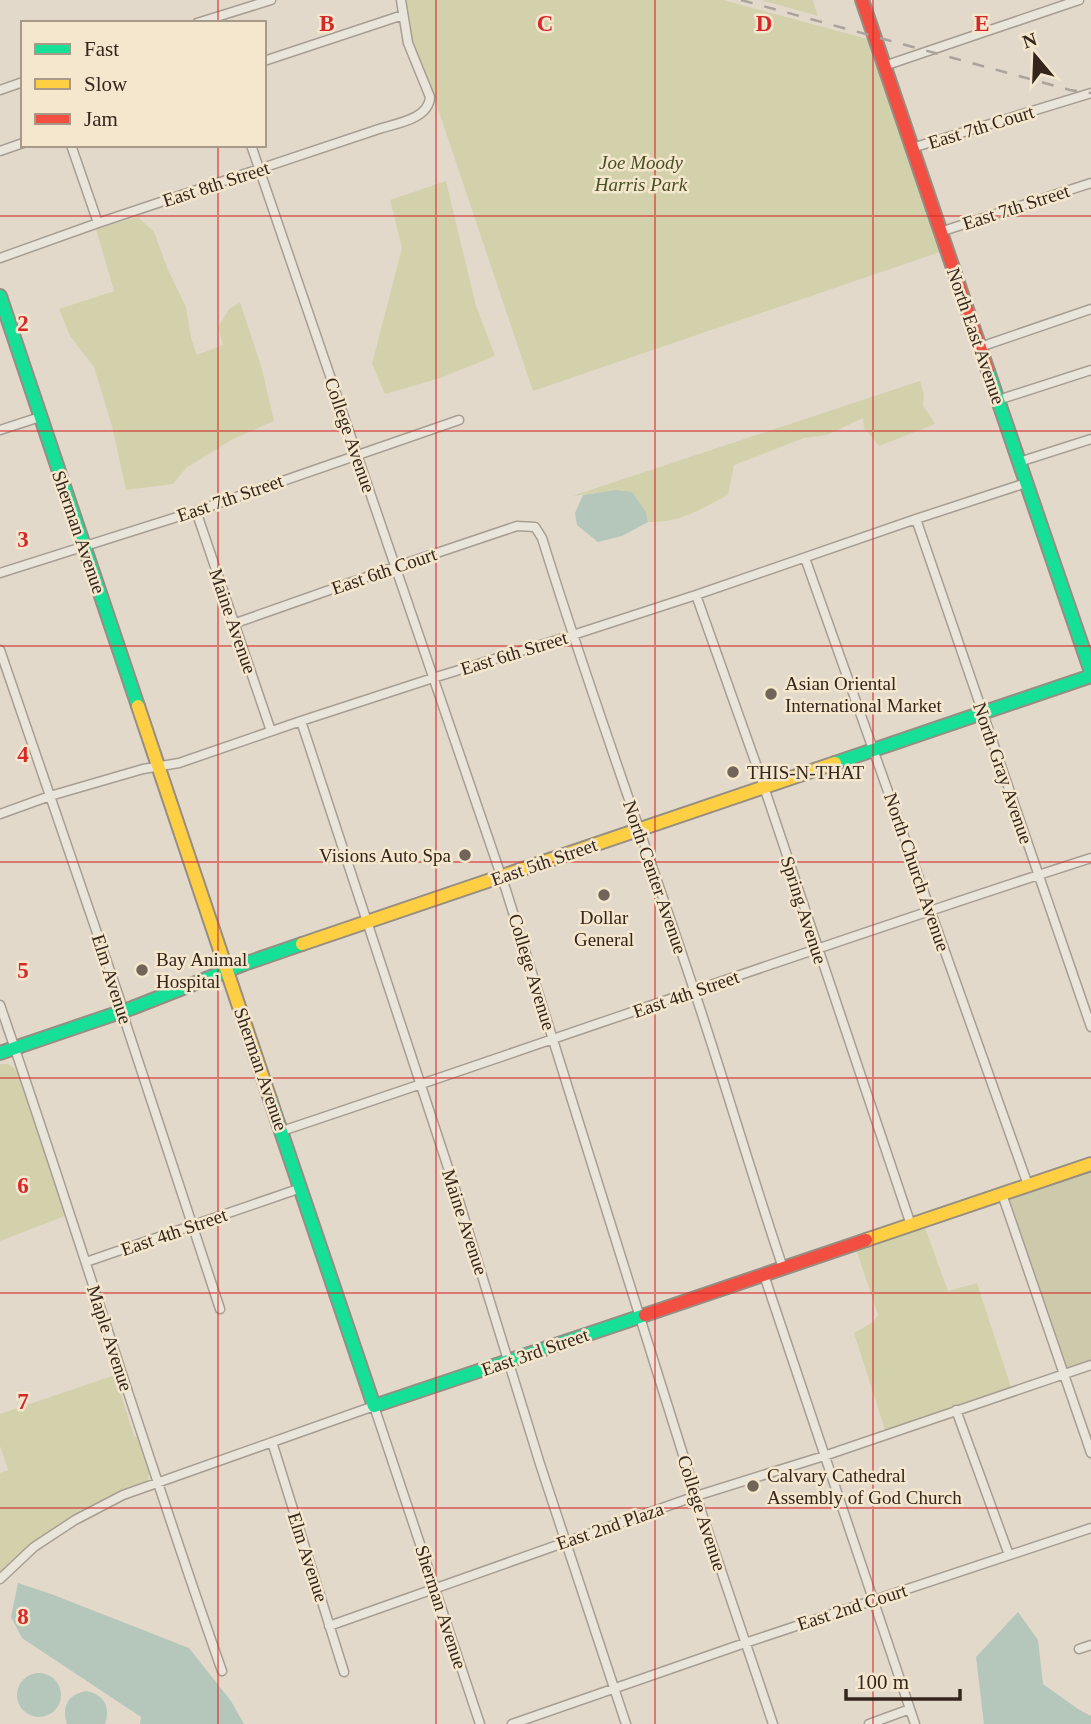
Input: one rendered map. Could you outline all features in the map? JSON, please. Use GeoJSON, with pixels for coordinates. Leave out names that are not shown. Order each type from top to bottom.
{"type":"FeatureCollection","features":[{"type":"Feature","properties":{"kind":"street"},"geometry":{"type":"LineString","coordinates":[[210,21],[271,0]]}},
{"type":"Feature","properties":{"kind":"street"},"geometry":{"type":"LineString","coordinates":[[266,60],[404,15],[401,0]]}},
{"type":"Feature","properties":{"kind":"street","name":"North East Avenue"},"geometry":{"type":"LineString","coordinates":[[862,0],[1091,674]]}},
{"type":"Feature","properties":{"kind":"street"},"geometry":{"type":"LineString","coordinates":[[884,66],[1079,0]]}},
{"type":"Feature","properties":{"kind":"street","name":"East 8th Street"},"geometry":{"type":"LineString","coordinates":[[0,258],[424,112],[429,105],[429,93],[408,43],[404,15]]}},
{"type":"Feature","properties":{"kind":"street"},"geometry":{"type":"LineString","coordinates":[[0,90],[21,83]]}},
{"type":"Feature","properties":{"kind":"street","name":"East 7th Court"},"geometry":{"type":"LineString","coordinates":[[912,148],[1091,93]]}},
{"type":"Feature","properties":{"kind":"street"},"geometry":{"type":"LineString","coordinates":[[0,151],[21,145]]}},
{"type":"Feature","properties":{"kind":"street"},"geometry":{"type":"LineString","coordinates":[[72,147],[98,223]]}},
{"type":"Feature","properties":{"kind":"street","name":"College Avenue"},"geometry":{"type":"LineString","coordinates":[[252,147],[501,877],[696,1496],[773,1724]]}},
{"type":"Feature","properties":{"kind":"street","name":"East 7th Street"},"geometry":{"type":"LineString","coordinates":[[940,232],[1091,183]]}},
{"type":"Feature","properties":{"kind":"street","name":"Sherman Avenue"},"geometry":{"type":"LineString","coordinates":[[0,296],[480,1724]]}},
{"type":"Feature","properties":{"kind":"street"},"geometry":{"type":"LineString","coordinates":[[980,347],[1091,309]]}},
{"type":"Feature","properties":{"kind":"street"},"geometry":{"type":"LineString","coordinates":[[998,400],[1091,370]]}},
{"type":"Feature","properties":{"kind":"street"},"geometry":{"type":"LineString","coordinates":[[0,430],[40,417]]}},
{"type":"Feature","properties":{"kind":"street","name":"East 7th Street"},"geometry":{"type":"LineString","coordinates":[[0,573],[196,511],[459,420]]}},
{"type":"Feature","properties":{"kind":"street"},"geometry":{"type":"LineString","coordinates":[[1019,462],[1091,439]]}},
{"type":"Feature","properties":{"kind":"street","name":"East 6th Street"},"geometry":{"type":"LineString","coordinates":[[0,814],[50,796],[144,769],[179,763],[433,678],[696,596],[1026,483]]}},
{"type":"Feature","properties":{"kind":"street","name":"Maine Avenue"},"geometry":{"type":"LineString","coordinates":[[196,511],[271,731]]}},
{"type":"Feature","properties":{"kind":"street","name":"North Gray Avenue"},"geometry":{"type":"LineString","coordinates":[[916,519],[1091,1027]]}},
{"type":"Feature","properties":{"kind":"street","name":"East 6th Court"},"geometry":{"type":"LineString","coordinates":[[233,624],[517,526],[536,527]]}},
{"type":"Feature","properties":{"kind":"street","name":"North Center Avenue"},"geometry":{"type":"LineString","coordinates":[[536,527],[542,538],[694,991],[783,1268]]}},
{"type":"Feature","properties":{"kind":"street","name":"North Church Avenue"},"geometry":{"type":"LineString","coordinates":[[806,558],[1028,1185]]}},
{"type":"Feature","properties":{"kind":"street","name":"Spring Avenue"},"geometry":{"type":"LineString","coordinates":[[696,596],[764,788],[911,1225]]}},
{"type":"Feature","properties":{"kind":"street","name":"Elm Avenue"},"geometry":{"type":"LineString","coordinates":[[0,650],[123,1011],[220,1308]]}},
{"type":"Feature","properties":{"kind":"street","name":"East 5th Street"},"geometry":{"type":"LineString","coordinates":[[0,1053],[123,1011],[228,970],[1091,674]]}},
{"type":"Feature","properties":{"kind":"street","name":"Maine Avenue"},"geometry":{"type":"LineString","coordinates":[[301,721],[459,1201],[540,1464],[626,1724]]}},
{"type":"Feature","properties":{"kind":"street","name":"East 4th Street"},"geometry":{"type":"LineString","coordinates":[[282,1131],[1091,858]]}},
{"type":"Feature","properties":{"kind":"street","name":"Maple Avenue"},"geometry":{"type":"LineString","coordinates":[[0,1005],[156,1483],[222,1671]]}},
{"type":"Feature","properties":{"kind":"street","name":"East 3rd Street"},"geometry":{"type":"LineString","coordinates":[[0,1579],[34,1547],[75,1520],[123,1495],[374,1406],[1091,1164]]}},
{"type":"Feature","properties":{"kind":"street","name":"East 4th Street"},"geometry":{"type":"LineString","coordinates":[[86,1262],[301,1188]]}},
{"type":"Feature","properties":{"kind":"street"},"geometry":{"type":"LineString","coordinates":[[1002,1194],[1091,1454]]}},
{"type":"Feature","properties":{"kind":"street"},"geometry":{"type":"LineString","coordinates":[[764,1275],[915,1724]]}},
{"type":"Feature","properties":{"kind":"street","name":"East 2nd Plaza"},"geometry":{"type":"LineString","coordinates":[[329,1626],[696,1496],[824,1456],[1091,1365]]}},
{"type":"Feature","properties":{"kind":"street"},"geometry":{"type":"LineString","coordinates":[[956,1410],[1009,1555]]}},
{"type":"Feature","properties":{"kind":"street","name":"Elm Avenue"},"geometry":{"type":"LineString","coordinates":[[271,1442],[344,1672]]}},
{"type":"Feature","properties":{"kind":"street","name":"East 2nd Court"},"geometry":{"type":"LineString","coordinates":[[512,1724],[1091,1528]]}},
{"type":"Feature","properties":{"kind":"street"},"geometry":{"type":"LineString","coordinates":[[1079,1649],[1091,1645]]}},
{"type":"Feature","properties":{"kind":"street"},"geometry":{"type":"LineString","coordinates":[[869,1724],[910,1709]]}},
{"type":"Feature","properties":{"kind":"green space","name":"Joe Moody Harris Park"},"geometry":{"type":"Polygon","coordinates":[[[405,0],[723,0],[868,39],[940,252],[533,391],[434,97],[411,43],[405,0]]]}},
{"type":"Feature","properties":{"kind":"green space"},"geometry":{"type":"Polygon","coordinates":[[[761,0],[813,0],[818,16],[761,0]]]}},
{"type":"Feature","properties":{"kind":"green space"},"geometry":{"type":"Polygon","coordinates":[[[446,181],[476,306],[495,356],[440,378],[385,394],[372,364],[402,248],[390,200],[446,181]]]}},
{"type":"Feature","properties":{"kind":"green space"},"geometry":{"type":"Polygon","coordinates":[[[138,217],[154,232],[186,307],[197,355],[223,345],[218,327],[229,309],[240,302],[262,369],[274,421],[231,440],[186,468],[173,484],[126,490],[112,426],[94,367],[70,336],[59,309],[114,291],[96,229],[138,217]]]}},
{"type":"Feature","properties":{"kind":"green space"},"geometry":{"type":"Polygon","coordinates":[[[920,381],[924,394],[923,405],[935,424],[879,446],[864,428],[863,418],[827,435],[804,438],[734,465],[728,495],[680,518],[648,522],[646,512],[594,493],[572,496],[920,381]]]}},
{"type":"Feature","properties":{"kind":"green space"},"geometry":{"type":"Polygon","coordinates":[[[0,1064],[12,1066],[19,1076],[65,1216],[0,1241],[0,1064]]]}},
{"type":"Feature","properties":{"kind":"green space"},"geometry":{"type":"Polygon","coordinates":[[[924,1225],[948,1291],[977,1283],[1011,1387],[885,1430],[854,1333],[873,1322],[878,1315],[856,1249],[924,1225]]]}},
{"type":"Feature","properties":{"kind":"green space"},"geometry":{"type":"Polygon","coordinates":[[[115,1375],[149,1473],[148,1480],[74,1515],[0,1573],[0,1473],[8,1470],[0,1446],[0,1414],[115,1375]]]}},
{"type":"Feature","properties":{"kind":"shaded area"},"geometry":{"type":"Polygon","coordinates":[[[616,490],[632,492],[646,512],[648,522],[622,536],[598,542],[577,525],[575,513],[583,495],[616,490]]]}},
{"type":"Feature","properties":{"kind":"shaded area"},"geometry":{"type":"Polygon","coordinates":[[[1091,1170],[1091,1362],[1068,1370],[1008,1200],[1091,1170]]]}},
{"type":"Feature","properties":{"kind":"shaded area"},"geometry":{"type":"Polygon","coordinates":[[[18,1583],[189,1648],[231,1701],[244,1724],[140,1724],[141,1717],[22,1638],[11,1617],[18,1583]]]}},
{"type":"Feature","properties":{"kind":"shaded area"},"geometry":{"type":"Polygon","coordinates":[[[1018,1612],[1038,1640],[1043,1684],[1091,1716],[1091,1724],[984,1724],[976,1657],[1018,1612]]]}},
{"type":"Feature","properties":{"kind":"shaded area"},"geometry":{"type":"Polygon","coordinates":[[[39,1673],[48,1674],[55,1679],[60,1686],[60,1704],[55,1711],[48,1716],[39,1717],[30,1716],[23,1711],[18,1704],[17,1695],[18,1686],[23,1679],[30,1674],[39,1673]]]}},
{"type":"Feature","properties":{"kind":"shaded area"},"geometry":{"type":"Polygon","coordinates":[[[86,1691],[102,1698],[107,1712],[105,1724],[67,1724],[65,1712],[70,1698],[86,1691]]]}},
{"type":"Feature","properties":{"kind":"railway"},"geometry":{"type":"LineString","coordinates":[[741,0],[1070,90],[1091,93]]}},
{"type":"Feature","properties":{"kind":"traffic: fast"},"geometry":{"type":"LineString","coordinates":[[0,296],[138,706]]}},
{"type":"Feature","properties":{"kind":"traffic: fast"},"geometry":{"type":"LineString","coordinates":[[988,371],[1091,672]]}},
{"type":"Feature","properties":{"kind":"traffic: fast"},"geometry":{"type":"LineString","coordinates":[[835,763],[1091,676]]}},
{"type":"Feature","properties":{"kind":"traffic: fast"},"geometry":{"type":"LineString","coordinates":[[0,1053],[132,1008],[302,944]]}},
{"type":"Feature","properties":{"kind":"traffic: fast"},"geometry":{"type":"LineString","coordinates":[[270,1099],[374,1406],[645,1315]]}},
{"type":"Feature","properties":{"kind":"traffic: slow"},"geometry":{"type":"LineString","coordinates":[[138,706],[270,1099]]}},
{"type":"Feature","properties":{"kind":"traffic: slow"},"geometry":{"type":"LineString","coordinates":[[302,944],[835,763]]}},
{"type":"Feature","properties":{"kind":"traffic: slow"},"geometry":{"type":"LineString","coordinates":[[866,1240],[1091,1164]]}},
{"type":"Feature","properties":{"kind":"traffic: jam"},"geometry":{"type":"LineString","coordinates":[[862,0],[988,371]]}},
{"type":"Feature","properties":{"kind":"traffic: jam"},"geometry":{"type":"LineString","coordinates":[[645,1315],[866,1240]]}},
{"type":"Feature","properties":{"kind":"place","name":"Asian Oriental International Market"},"geometry":{"type":"Point","coordinates":[771,694]}},
{"type":"Feature","properties":{"kind":"place","name":"THIS-N-THAT"},"geometry":{"type":"Point","coordinates":[733,772]}},
{"type":"Feature","properties":{"kind":"place","name":"Visions Auto Spa"},"geometry":{"type":"Point","coordinates":[465,855]}},
{"type":"Feature","properties":{"kind":"place","name":"Dollar General"},"geometry":{"type":"Point","coordinates":[604,895]}},
{"type":"Feature","properties":{"kind":"place","name":"Bay Animal Hospital"},"geometry":{"type":"Point","coordinates":[142,970]}},
{"type":"Feature","properties":{"kind":"place","name":"Calvary Cathedral Assembly of God Church"},"geometry":{"type":"Point","coordinates":[753,1486]}}]}
